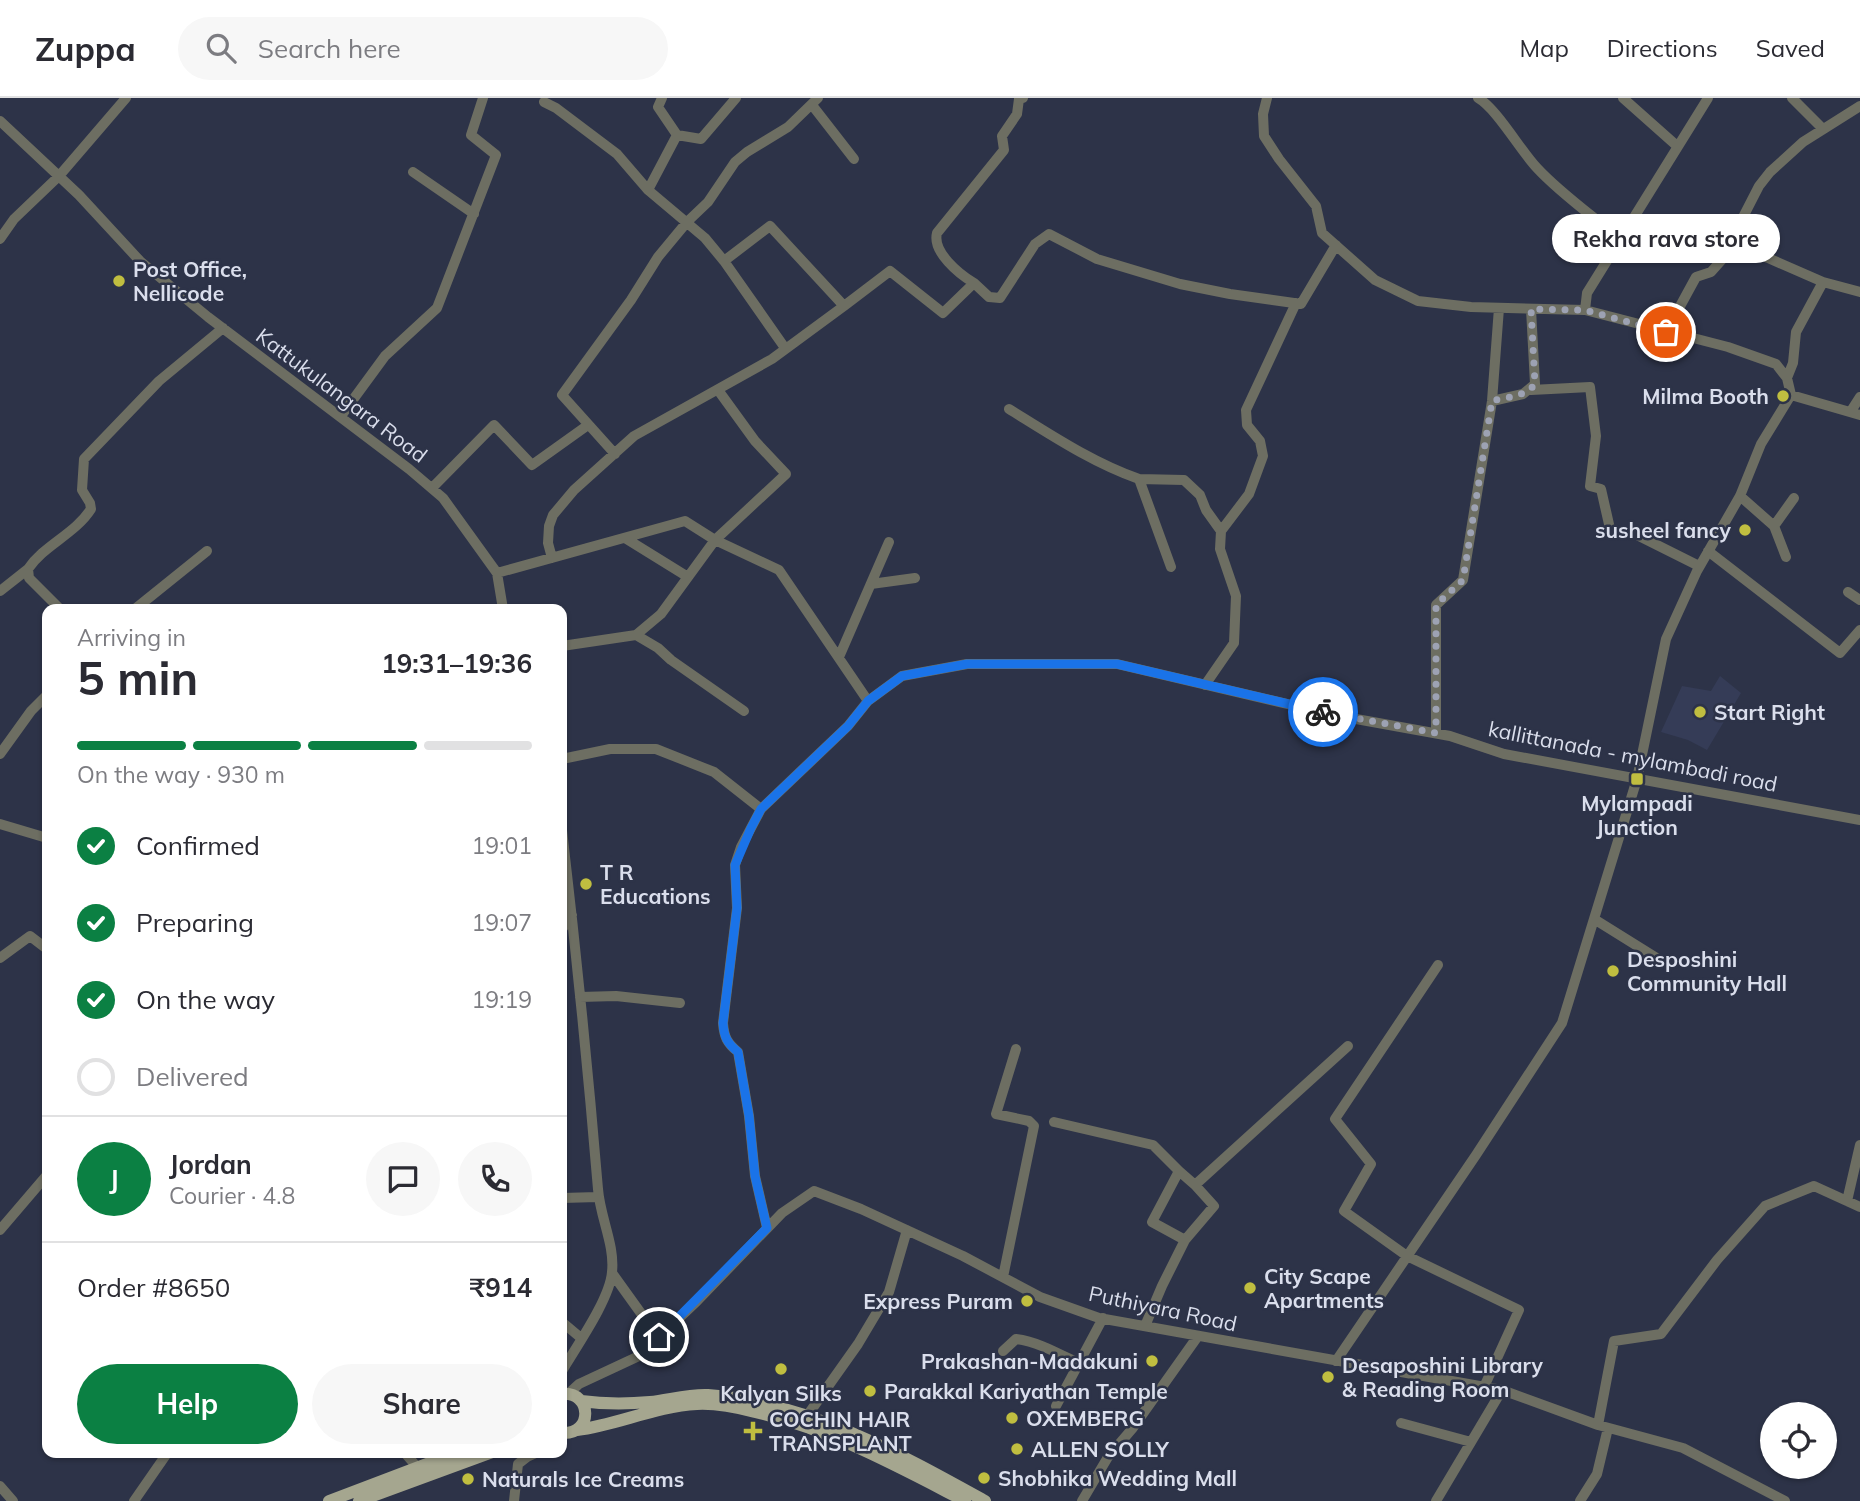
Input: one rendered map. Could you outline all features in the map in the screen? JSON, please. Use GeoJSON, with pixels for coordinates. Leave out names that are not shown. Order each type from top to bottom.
{"type":"FeatureCollection","features":[{"type":"Feature","properties":{"kind":"main road"},"geometry":{"type":"LineString","coordinates":[[567,1395],[581,1401],[626,1403],[705,1395],[743,1399],[807,1416],[889,1451],[985,1501]]}},
{"type":"Feature","properties":{"kind":"main road"},"geometry":{"type":"LineString","coordinates":[[577,1430],[586,1415],[581,1401]]}},
{"type":"Feature","properties":{"kind":"main road"},"geometry":{"type":"LineString","coordinates":[[567,1432],[694,1404],[740,1408],[782,1418],[836,1438],[965,1501]]}},
{"type":"Feature","properties":{"kind":"main road"},"geometry":{"type":"LineString","coordinates":[[329,1501],[442,1458]]}},
{"type":"Feature","properties":{"kind":"main road"},"geometry":{"type":"LineString","coordinates":[[359,1501],[476,1458]]}},
{"type":"Feature","properties":{"kind":"street"},"geometry":{"type":"LineString","coordinates":[[0,239],[14,219],[60,176],[126,98]]}},
{"type":"Feature","properties":{"kind":"street"},"geometry":{"type":"LineString","coordinates":[[341,416],[385,356],[437,308],[496,155],[471,135],[483,98]]}},
{"type":"Feature","properties":{"kind":"street"},"geometry":{"type":"LineString","coordinates":[[662,98],[658,107],[677,135],[701,139],[736,98]]}},
{"type":"Feature","properties":{"kind":"street"},"geometry":{"type":"LineString","coordinates":[[1023,98],[1019,99],[1017,114],[1002,136],[1004,150],[935,239],[950,263],[989,297],[1000,298],[1035,244],[1049,233],[1097,259],[1180,284],[1301,304],[1336,245]]}},
{"type":"Feature","properties":{"kind":"street"},"geometry":{"type":"LineString","coordinates":[[1267,98],[1263,114],[1264,136],[1316,206],[1322,233],[1375,280],[1418,301],[1499,308],[1584,310],[1728,347],[1776,364],[1787,378],[1791,396],[1761,444],[1740,496],[1699,566],[1667,639],[1637,779],[1562,1023],[1336,1361]]}},
{"type":"Feature","properties":{"kind":"street"},"geometry":{"type":"LineString","coordinates":[[1478,98],[1488,104],[1538,170],[1620,239]]}},
{"type":"Feature","properties":{"kind":"street"},"geometry":{"type":"LineString","coordinates":[[1623,98],[1678,146]]}},
{"type":"Feature","properties":{"kind":"street"},"geometry":{"type":"LineString","coordinates":[[1584,310],[1587,293],[1708,98]]}},
{"type":"Feature","properties":{"kind":"street"},"geometry":{"type":"LineString","coordinates":[[1792,98],[1823,129]]}},
{"type":"Feature","properties":{"kind":"street"},"geometry":{"type":"LineString","coordinates":[[542,99],[617,154],[648,190],[705,238],[785,348]]}},
{"type":"Feature","properties":{"kind":"street"},"geometry":{"type":"LineString","coordinates":[[615,454],[562,395],[631,300],[658,257],[708,202],[735,162],[788,127],[815,101],[854,159]]}},
{"type":"Feature","properties":{"kind":"street"},"geometry":{"type":"LineString","coordinates":[[1666,332],[1696,277],[1711,272],[1738,239],[1740,223],[1759,186],[1787,156],[1860,106]]}},
{"type":"Feature","properties":{"kind":"street","name":"Kattukulangara Road"},"geometry":{"type":"LineString","coordinates":[[0,121],[60,176],[140,261],[443,498],[497,573],[502,604]]}},
{"type":"Feature","properties":{"kind":"street"},"geometry":{"type":"LineString","coordinates":[[648,190],[677,135]]}},
{"type":"Feature","properties":{"kind":"street"},"geometry":{"type":"LineString","coordinates":[[413,172],[474,214]]}},
{"type":"Feature","properties":{"kind":"street"},"geometry":{"type":"LineString","coordinates":[[724,261],[770,226],[844,306]]}},
{"type":"Feature","properties":{"kind":"street"},"geometry":{"type":"LineString","coordinates":[[1738,239],[1768,258],[1823,282],[1860,292]]}},
{"type":"Feature","properties":{"kind":"street"},"geometry":{"type":"LineString","coordinates":[[552,558],[548,543],[553,515],[574,490],[634,436],[772,359],[890,271],[943,313],[974,284]]}},
{"type":"Feature","properties":{"kind":"street"},"geometry":{"type":"LineString","coordinates":[[1787,378],[1793,363],[1796,332],[1823,282]]}},
{"type":"Feature","properties":{"kind":"street"},"geometry":{"type":"LineString","coordinates":[[1205,685],[1234,643],[1236,596],[1220,550],[1221,531],[1249,494],[1263,456],[1260,441],[1247,425],[1246,410],[1296,303]]}},
{"type":"Feature","properties":{"kind":"street"},"geometry":{"type":"LineString","coordinates":[[1436,733],[1436,605],[1463,580],[1492,401],[1499,308]]}},
{"type":"Feature","properties":{"kind":"street"},"geometry":{"type":"LineString","coordinates":[[1531,309],[1535,384],[1531,390]]}},
{"type":"Feature","properties":{"kind":"street"},"geometry":{"type":"LineString","coordinates":[[0,592],[27,569],[35,558],[82,521],[91,509],[82,489],[84,459],[159,381],[223,328]]}},
{"type":"Feature","properties":{"kind":"street"},"geometry":{"type":"LineString","coordinates":[[1492,401],[1531,390],[1590,387],[1596,436],[1590,486],[1601,489],[1611,533],[1633,533],[1699,566]]}},
{"type":"Feature","properties":{"kind":"street"},"geometry":{"type":"LineString","coordinates":[[567,645],[636,635],[661,614],[715,540],[786,474],[755,440],[718,390]]}},
{"type":"Feature","properties":{"kind":"street"},"geometry":{"type":"LineString","coordinates":[[1791,396],[1855,413],[1860,397]]}},
{"type":"Feature","properties":{"kind":"street"},"geometry":{"type":"LineString","coordinates":[[1009,409],[1064,443],[1119,472],[1139,479],[1184,481],[1200,495],[1206,510],[1221,531]]}},
{"type":"Feature","properties":{"kind":"street"},"geometry":{"type":"LineString","coordinates":[[432,488],[494,425],[532,465],[588,425]]}},
{"type":"Feature","properties":{"kind":"street"},"geometry":{"type":"LineString","coordinates":[[1139,479],[1171,567]]}},
{"type":"Feature","properties":{"kind":"street"},"geometry":{"type":"LineString","coordinates":[[1740,496],[1774,526],[1786,557]]}},
{"type":"Feature","properties":{"kind":"street"},"geometry":{"type":"LineString","coordinates":[[1774,526],[1794,498]]}},
{"type":"Feature","properties":{"kind":"street"},"geometry":{"type":"LineString","coordinates":[[497,573],[685,521],[715,540],[779,570],[868,701]]}},
{"type":"Feature","properties":{"kind":"street"},"geometry":{"type":"LineString","coordinates":[[625,538],[688,577]]}},
{"type":"Feature","properties":{"kind":"street"},"geometry":{"type":"LineString","coordinates":[[839,657],[889,542]]}},
{"type":"Feature","properties":{"kind":"street"},"geometry":{"type":"LineString","coordinates":[[141,604],[207,551]]}},
{"type":"Feature","properties":{"kind":"street"},"geometry":{"type":"LineString","coordinates":[[1708,551],[1840,653],[1860,629]]}},
{"type":"Feature","properties":{"kind":"street"},"geometry":{"type":"LineString","coordinates":[[27,569],[29,578],[55,604]]}},
{"type":"Feature","properties":{"kind":"street"},"geometry":{"type":"LineString","coordinates":[[871,584],[915,578]]}},
{"type":"Feature","properties":{"kind":"street"},"geometry":{"type":"LineString","coordinates":[[1849,592],[1860,600]]}},
{"type":"Feature","properties":{"kind":"street"},"geometry":{"type":"LineString","coordinates":[[636,635],[744,711]]}},
{"type":"Feature","properties":{"kind":"street","name":"kallittanada - mylambadi road"},"geometry":{"type":"LineString","coordinates":[[767,1228],[755,1176],[749,1116],[738,1052],[728,1044],[724,1036],[723,1023],[737,908],[735,865],[741,847],[761,809],[848,726],[868,701],[902,676],[967,664],[1117,664],[1334,715],[1450,736],[1504,754],[1860,820]]}},
{"type":"Feature","properties":{"kind":"street"},"geometry":{"type":"LineString","coordinates":[[0,754],[31,710],[42,700]]}},
{"type":"Feature","properties":{"kind":"street"},"geometry":{"type":"LineString","coordinates":[[567,758],[610,749],[656,749],[714,772],[761,809]]}},
{"type":"Feature","properties":{"kind":"street"},"geometry":{"type":"LineString","coordinates":[[0,824],[42,837]]}},
{"type":"Feature","properties":{"kind":"street"},"geometry":{"type":"LineString","coordinates":[[567,872],[598,1197],[610,1245],[612,1273],[605,1295],[567,1362]]}},
{"type":"Feature","properties":{"kind":"street"},"geometry":{"type":"LineString","coordinates":[[567,922],[572,915]]}},
{"type":"Feature","properties":{"kind":"street"},"geometry":{"type":"LineString","coordinates":[[1594,919],[1663,962]]}},
{"type":"Feature","properties":{"kind":"street"},"geometry":{"type":"LineString","coordinates":[[0,958],[30,936],[42,945]]}},
{"type":"Feature","properties":{"kind":"street"},"geometry":{"type":"LineString","coordinates":[[1438,965],[1335,1119],[1371,1164],[1344,1210],[1407,1256],[1518,1310],[1484,1387]]}},
{"type":"Feature","properties":{"kind":"street"},"geometry":{"type":"LineString","coordinates":[[580,997],[616,996],[680,1003]]}},
{"type":"Feature","properties":{"kind":"street"},"geometry":{"type":"LineString","coordinates":[[1195,1185],[1348,1046]]}},
{"type":"Feature","properties":{"kind":"street"},"geometry":{"type":"LineString","coordinates":[[1003,1277],[1034,1126],[1029,1121],[996,1114],[1016,1049]]}},
{"type":"Feature","properties":{"kind":"street"},"geometry":{"type":"LineString","coordinates":[[1054,1122],[1153,1145],[1214,1206],[1185,1240],[1161,1286],[1145,1326]]}},
{"type":"Feature","properties":{"kind":"street"},"geometry":{"type":"LineString","coordinates":[[1847,1201],[1860,1145]]}},
{"type":"Feature","properties":{"kind":"street"},"geometry":{"type":"LineString","coordinates":[[1179,1171],[1152,1222],[1185,1240]]}},
{"type":"Feature","properties":{"kind":"street"},"geometry":{"type":"LineString","coordinates":[[0,1230],[42,1181]]}},
{"type":"Feature","properties":{"kind":"street"},"geometry":{"type":"LineString","coordinates":[[1580,1501],[1597,1474],[1614,1341],[1661,1334],[1717,1261],[1765,1206],[1814,1186],[1860,1207]]}},
{"type":"Feature","properties":{"kind":"street","name":"Puthiyara Road"},"geometry":{"type":"LineString","coordinates":[[567,1393],[579,1384],[639,1356],[782,1213],[814,1191],[907,1230],[1040,1297],[1103,1318],[1502,1390],[1603,1426],[1683,1448],[1784,1501]]}},
{"type":"Feature","properties":{"kind":"street"},"geometry":{"type":"LineString","coordinates":[[567,1198],[598,1197]]}},
{"type":"Feature","properties":{"kind":"street"},"geometry":{"type":"LineString","coordinates":[[807,1416],[858,1344],[889,1292],[907,1230]]}},
{"type":"Feature","properties":{"kind":"street"},"geometry":{"type":"LineString","coordinates":[[612,1273],[659,1337]]}},
{"type":"Feature","properties":{"kind":"street"},"geometry":{"type":"LineString","coordinates":[[1056,1406],[1103,1318]]}},
{"type":"Feature","properties":{"kind":"street"},"geometry":{"type":"LineString","coordinates":[[567,1326],[581,1338]]}},
{"type":"Feature","properties":{"kind":"street"},"geometry":{"type":"LineString","coordinates":[[1082,1501],[1108,1457],[1132,1429],[1198,1336]]}},
{"type":"Feature","properties":{"kind":"street"},"geometry":{"type":"LineString","coordinates":[[1003,1351],[1016,1339],[1026,1340],[1080,1364]]}},
{"type":"Feature","properties":{"kind":"street"},"geometry":{"type":"LineString","coordinates":[[1436,1501],[1502,1390]]}},
{"type":"Feature","properties":{"kind":"street"},"geometry":{"type":"LineString","coordinates":[[1401,1423],[1471,1442]]}},
{"type":"Feature","properties":{"kind":"street"},"geometry":{"type":"LineString","coordinates":[[134,1501],[164,1458]]}},
{"type":"Feature","properties":{"kind":"street"},"geometry":{"type":"LineString","coordinates":[[409,1458],[418,1468]]}},
{"type":"Feature","properties":{"kind":"street"},"geometry":{"type":"LineString","coordinates":[[514,1501],[518,1464],[526,1458]]}},
{"type":"Feature","properties":{"kind":"street"},"geometry":{"type":"LineString","coordinates":[[0,1486],[13,1501]]}},
{"type":"Feature","properties":{"kind":"shaded area","name":"Start Right"},"geometry":{"type":"Polygon","coordinates":[[[1720,676],[1741,693],[1707,750],[1688,740],[1661,732],[1682,686],[1711,691],[1720,676]]]}},
{"type":"Feature","properties":{"kind":"way so far"},"geometry":{"type":"LineString","coordinates":[[1323,712],[1436,733],[1436,605],[1463,580],[1492,401],[1522,394],[1531,390],[1535,384],[1531,309],[1584,310],[1666,332]]}},
{"type":"Feature","properties":{"kind":"place","name":"Post Office, Nellicode"},"geometry":{"type":"Point","coordinates":[119,281]}},
{"type":"Feature","properties":{"kind":"place","name":"Rekha rava store"},"geometry":{"type":"Point","coordinates":[1666,332]}},
{"type":"Feature","properties":{"kind":"place","name":"Milma Booth"},"geometry":{"type":"Point","coordinates":[1783,396]}},
{"type":"Feature","properties":{"kind":"place","name":"susheel fancy"},"geometry":{"type":"Point","coordinates":[1745,530]}},
{"type":"Feature","properties":{"kind":"place","name":"Start Right"},"geometry":{"type":"Point","coordinates":[1700,712]}},
{"type":"Feature","properties":{"kind":"place","name":"Mylampadi Junction"},"geometry":{"type":"Point","coordinates":[1637,779]}},
{"type":"Feature","properties":{"kind":"place","name":"T R Educations"},"geometry":{"type":"Point","coordinates":[586,884]}},
{"type":"Feature","properties":{"kind":"place","name":"Desposhini Community Hall"},"geometry":{"type":"Point","coordinates":[1613,971]}},
{"type":"Feature","properties":{"kind":"place","name":"City Scape Apartments"},"geometry":{"type":"Point","coordinates":[1250,1288]}},
{"type":"Feature","properties":{"kind":"place","name":"Express Puram"},"geometry":{"type":"Point","coordinates":[1027,1301]}},
{"type":"Feature","properties":{"kind":"place","name":"Prakashan-Madakuni"},"geometry":{"type":"Point","coordinates":[1152,1361]}},
{"type":"Feature","properties":{"kind":"place","name":"Kalyan Silks"},"geometry":{"type":"Point","coordinates":[781,1369]}},
{"type":"Feature","properties":{"kind":"place","name":"Desaposhini Library & Reading Room"},"geometry":{"type":"Point","coordinates":[1328,1377]}},
{"type":"Feature","properties":{"kind":"place","name":"Parakkal Kariyathan Temple"},"geometry":{"type":"Point","coordinates":[870,1391]}},
{"type":"Feature","properties":{"kind":"place","name":"OXEMBERG"},"geometry":{"type":"Point","coordinates":[1012,1418]}},
{"type":"Feature","properties":{"kind":"place","name":"COCHIN HAIR TRANSPLANT"},"geometry":{"type":"Point","coordinates":[753,1431]}},
{"type":"Feature","properties":{"kind":"place","name":"ALLEN SOLLY"},"geometry":{"type":"Point","coordinates":[1017,1449]}},
{"type":"Feature","properties":{"kind":"place","name":"Shobhika Wedding Mall"},"geometry":{"type":"Point","coordinates":[984,1478]}},
{"type":"Feature","properties":{"kind":"place","name":"Naturals Ice Creams"},"geometry":{"type":"Point","coordinates":[468,1479]}},
{"type":"Feature","properties":{"kind":"route"},"geometry":{"type":"LineString","coordinates":[[659,1337],[767,1228],[755,1176],[749,1116],[738,1052],[728,1044],[724,1036],[723,1023],[737,908],[735,865],[741,847],[761,809],[848,726],[868,701],[902,676],[967,664],[1117,664],[1323,712]]}}]}
